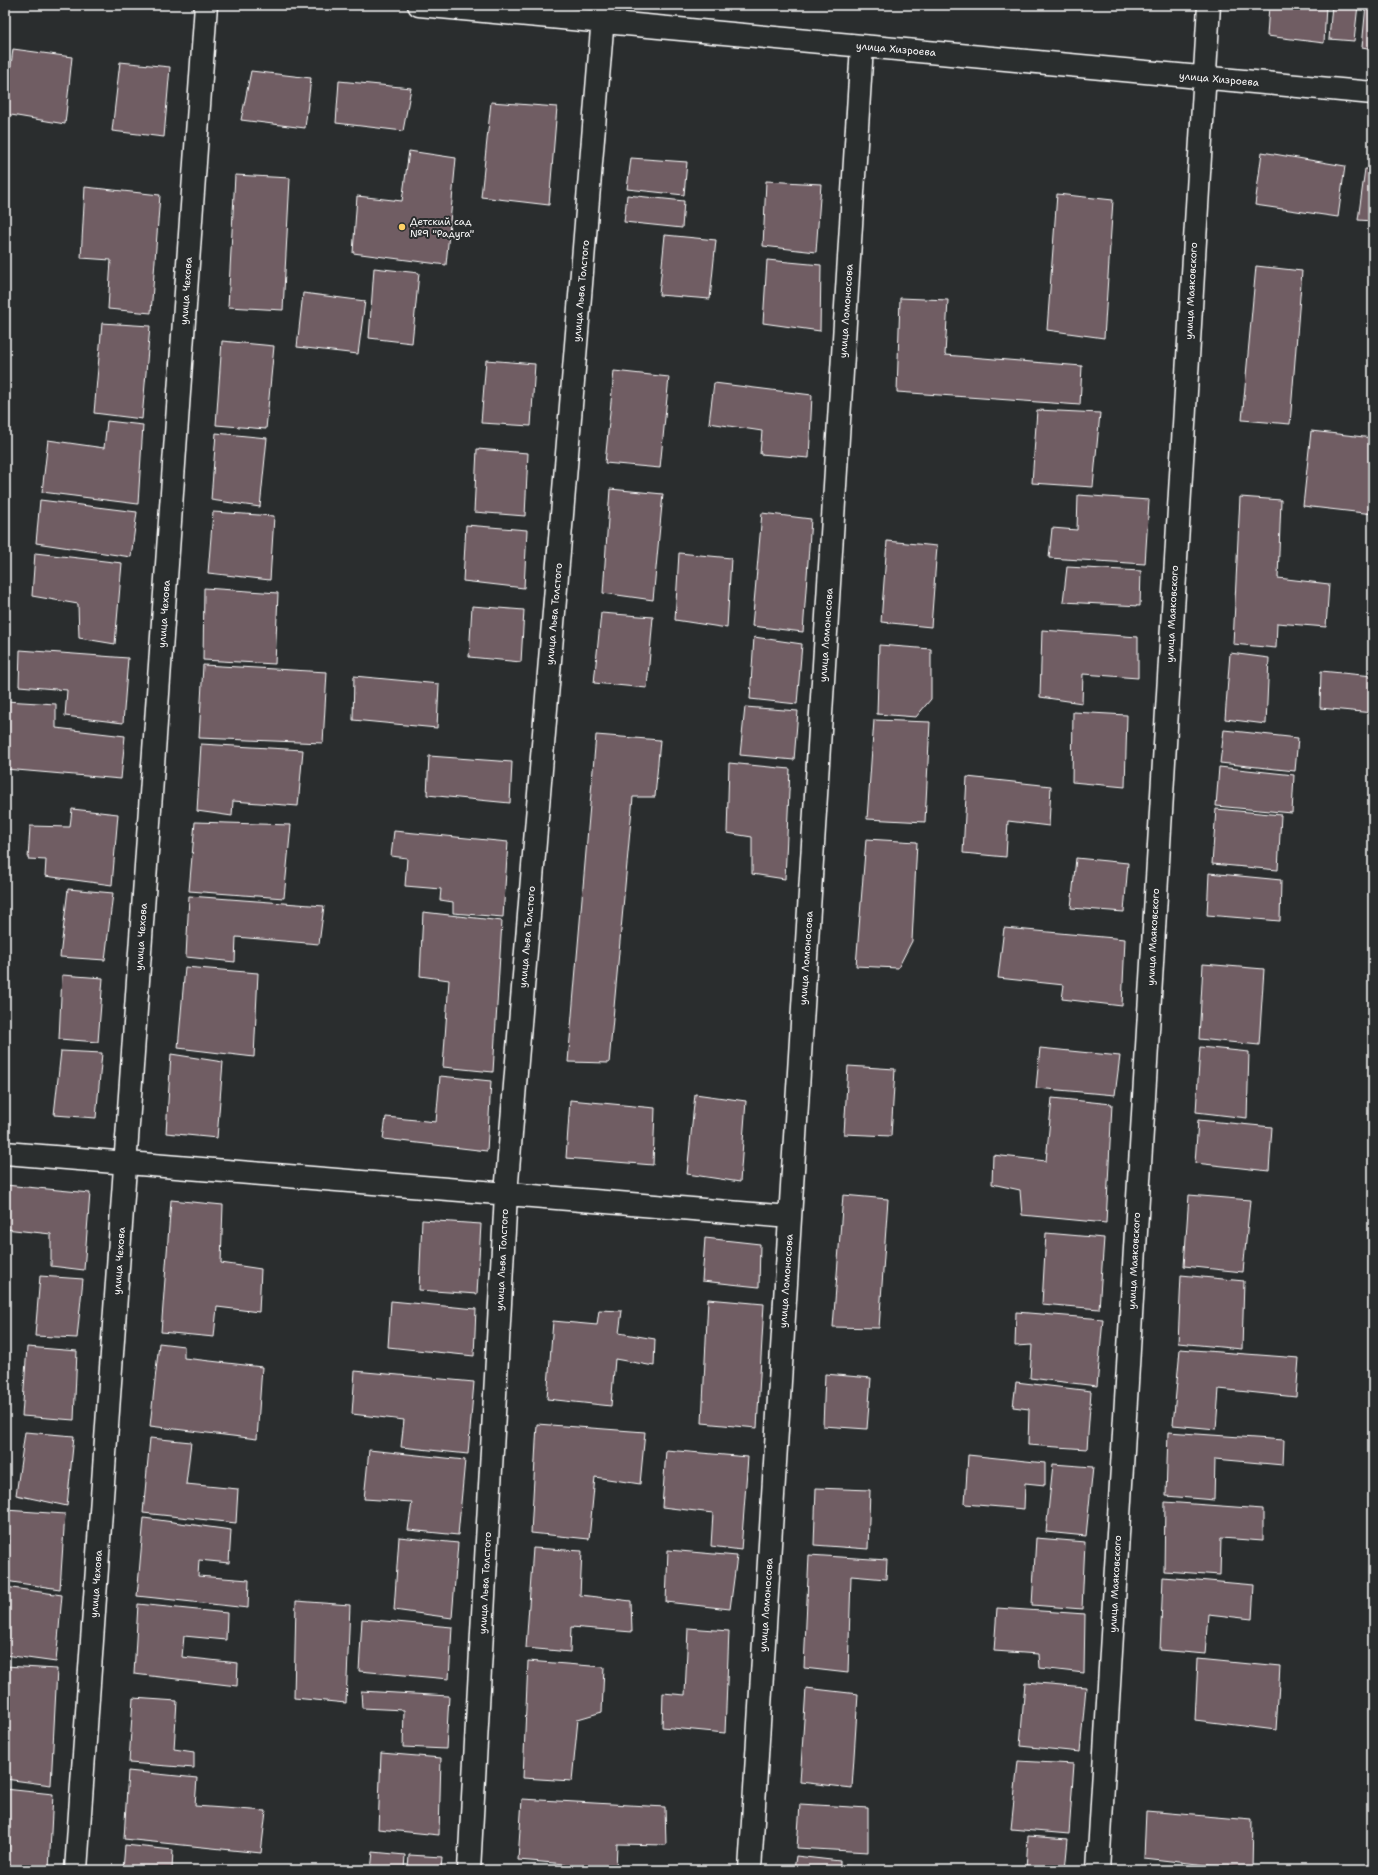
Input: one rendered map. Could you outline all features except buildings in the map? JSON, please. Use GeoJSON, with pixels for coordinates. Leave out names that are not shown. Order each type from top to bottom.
{"type":"FeatureCollection","features":[{"type":"Feature","properties":{"kind":"street","name":"улица Чехова"},"geometry":{"type":"LineString","coordinates":[[76,1870],[206,5]]}},
{"type":"Feature","properties":{"kind":"street","name":"улица Хизроева"},"geometry":{"type":"LineString","coordinates":[[419,5],[604,14],[862,46],[1373,93]]}},
{"type":"Feature","properties":{"kind":"street","name":"улица Маяковского"},"geometry":{"type":"LineString","coordinates":[[1098,1870],[1209,5]]}},
{"type":"Feature","properties":{"kind":"street","name":"улица Льва Толстого"},"geometry":{"type":"LineString","coordinates":[[469,1870],[506,1194],[604,14]]}},
{"type":"Feature","properties":{"kind":"street","name":"улица Ломоносова"},"geometry":{"type":"LineString","coordinates":[[750,1870],[862,46]]}},
{"type":"Feature","properties":{"kind":"street"},"geometry":{"type":"LineString","coordinates":[[5,1154],[790,1217]]}},
{"type":"Feature","properties":{"kind":"place","name":"Детский сад №9 \"Радуга\""},"geometry":{"type":"Point","coordinates":[402,227]}}]}
